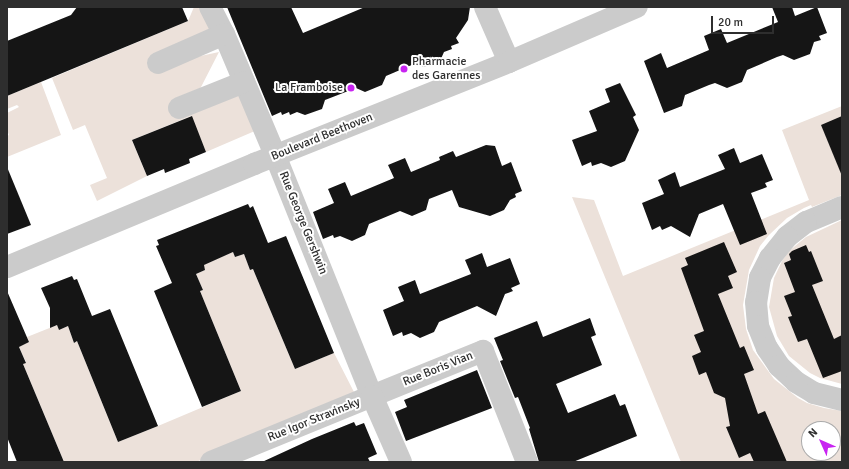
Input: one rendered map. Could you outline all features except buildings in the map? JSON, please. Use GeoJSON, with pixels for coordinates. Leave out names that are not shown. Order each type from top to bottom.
{"type":"FeatureCollection","features":[{"type":"Feature","properties":{"kind":"street","name":"Rue George Gershwin"},"geometry":{"type":"LineString","coordinates":[[210,7],[224,34],[275,155],[372,396]]}},
{"type":"Feature","properties":{"kind":"street"},"geometry":{"type":"LineString","coordinates":[[485,7],[509,62]]}},
{"type":"Feature","properties":{"kind":"street","name":"Boulevard Beethoven"},"geometry":{"type":"LineString","coordinates":[[7,267],[275,155],[509,62],[637,7]]}},
{"type":"Feature","properties":{"kind":"street"},"geometry":{"type":"LineString","coordinates":[[158,63],[224,34]]}},
{"type":"Feature","properties":{"kind":"street"},"geometry":{"type":"LineString","coordinates":[[178,108],[244,82]]}},
{"type":"Feature","properties":{"kind":"street"},"geometry":{"type":"LineString","coordinates":[[842,207],[806,222],[787,237],[770,258],[760,278],[756,302],[758,326],[767,348],[779,366],[796,382],[814,393],[842,400]]}},
{"type":"Feature","properties":{"kind":"street","name":"Rue Boris Vian"},"geometry":{"type":"LineString","coordinates":[[372,396],[482,351],[527,462]]}},
{"type":"Feature","properties":{"kind":"street","name":"Rue Igor Stravinsky"},"geometry":{"type":"LineString","coordinates":[[211,462],[372,396],[401,462]]}},
{"type":"Feature","properties":{"kind":"shaded area"},"geometry":{"type":"Polygon","coordinates":[[[194,7],[206,7],[226,16],[182,60],[219,52],[200,89],[238,95],[248,102],[257,130],[206,152],[191,116],[132,140],[147,176],[97,201],[90,185],[107,178],[85,125],[73,130],[52,78],[188,21],[194,7]]]}},
{"type":"Feature","properties":{"kind":"shaded area"},"geometry":{"type":"Polygon","coordinates":[[[41,82],[61,135],[7,157],[7,136],[9,135],[7,130],[7,113],[19,107],[17,105],[7,109],[7,96],[41,82]]]}},
{"type":"Feature","properties":{"kind":"shaded area"},"geometry":{"type":"Polygon","coordinates":[[[842,106],[842,195],[812,207],[811,205],[804,208],[787,218],[769,235],[760,246],[749,270],[743,305],[746,329],[753,350],[774,379],[798,398],[807,403],[842,411],[842,462],[681,462],[572,197],[594,200],[623,276],[809,200],[782,130],[842,106]]]}},
{"type":"Feature","properties":{"kind":"shaded area"},"geometry":{"type":"Polygon","coordinates":[[[842,220],[842,384],[820,378],[810,373],[789,356],[777,336],[769,307],[774,278],[782,261],[789,251],[806,237],[842,220]]]}},
{"type":"Feature","properties":{"kind":"shaded area"},"geometry":{"type":"Polygon","coordinates":[[[233,252],[235,257],[244,254],[250,270],[253,269],[295,369],[334,353],[354,392],[196,462],[64,462],[23,364],[26,362],[19,347],[28,342],[27,337],[57,325],[59,330],[68,326],[74,343],[77,341],[118,442],[158,426],[241,391],[200,291],[203,290],[196,274],[205,270],[203,265],[233,252]]]}},
{"type":"Feature","properties":{"kind":"place","name":"Pharmacie des Garennes"},"geometry":{"type":"Point","coordinates":[404,69]}},
{"type":"Feature","properties":{"kind":"place","name":"La Framboise"},"geometry":{"type":"Point","coordinates":[351,88]}}]}
